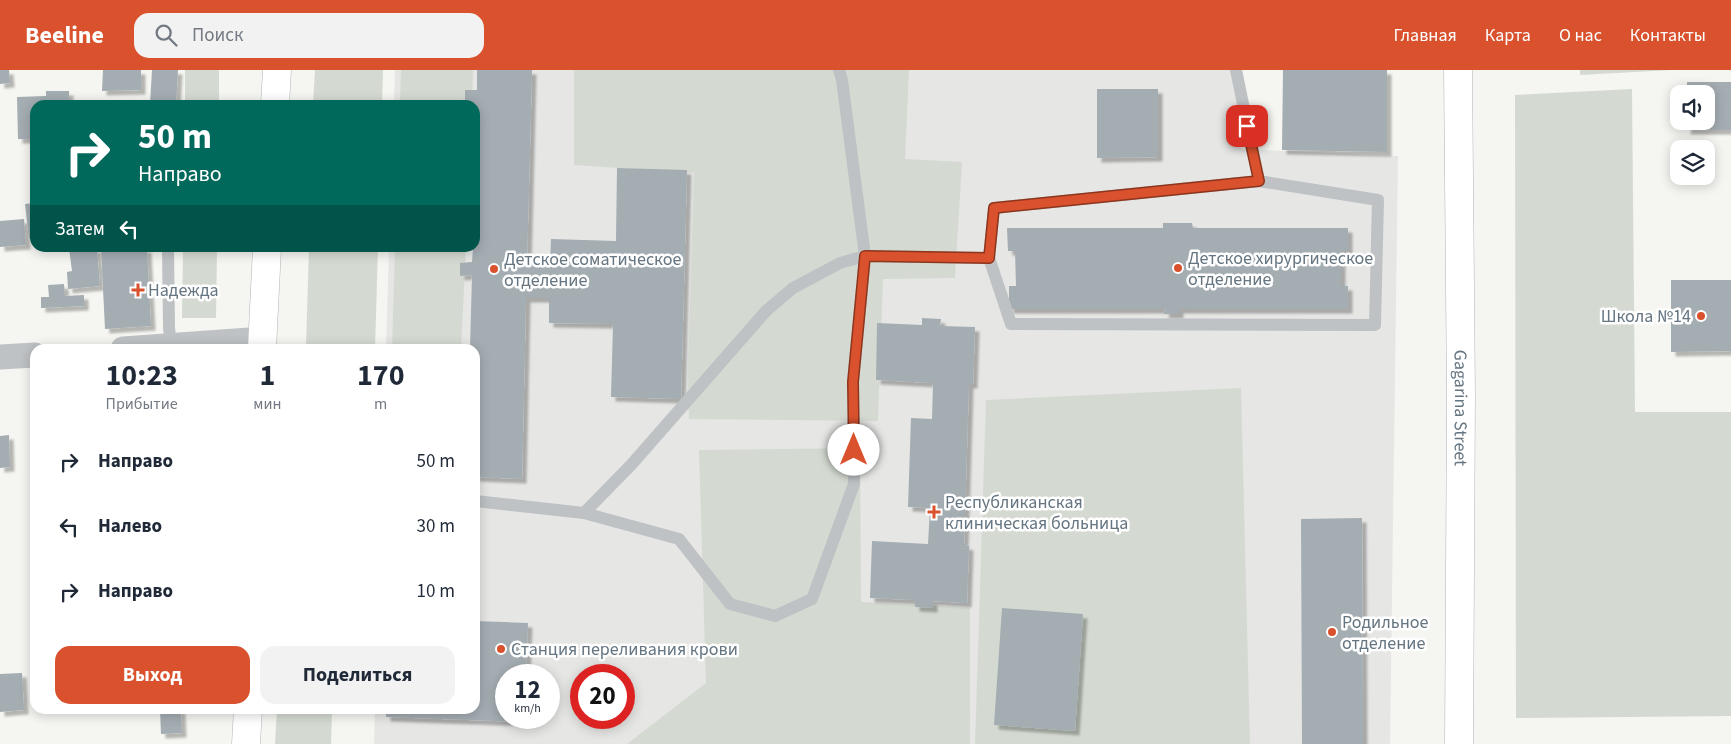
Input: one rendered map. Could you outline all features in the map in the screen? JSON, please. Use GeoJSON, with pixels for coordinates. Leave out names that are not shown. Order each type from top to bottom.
{"type":"FeatureCollection","features":[{"type":"Feature","properties":{"kind":"street"},"geometry":{"type":"LineString","coordinates":[[275,100],[277,70]]}},
{"type":"Feature","properties":{"kind":"street","name":"Gagarina Street"},"geometry":{"type":"LineString","coordinates":[[1458,70],[1461,396],[1460,744]]}},
{"type":"Feature","properties":{"kind":"street"},"geometry":{"type":"LineString","coordinates":[[262,344],[267,252]]}},
{"type":"Feature","properties":{"kind":"street"},"geometry":{"type":"LineString","coordinates":[[0,358],[30,355]]}},
{"type":"Feature","properties":{"kind":"street"},"geometry":{"type":"LineString","coordinates":[[246,744],[248,714]]}},
{"type":"Feature","properties":{"kind":"lane"},"geometry":{"type":"LineString","coordinates":[[480,502],[584,513],[679,539],[730,604],[776,616],[812,599],[854,484],[853,382],[865,256],[842,80],[839,70]]}},
{"type":"Feature","properties":{"kind":"lane"},"geometry":{"type":"LineString","coordinates":[[1236,70],[1259,181]]}},
{"type":"Feature","properties":{"kind":"lane"},"geometry":{"type":"LineString","coordinates":[[1259,181],[1378,200],[1375,325],[1011,324],[989,258],[994,208],[1259,181]]}},
{"type":"Feature","properties":{"kind":"lane"},"geometry":{"type":"LineString","coordinates":[[168,252],[170,344]]}},
{"type":"Feature","properties":{"kind":"lane"},"geometry":{"type":"LineString","coordinates":[[584,513],[631,465],[766,311],[793,288],[840,263],[865,256],[989,258]]}},
{"type":"Feature","properties":{"kind":"shaded area"},"geometry":{"type":"Polygon","coordinates":[[[185,70],[219,70],[219,100],[185,100],[185,70]]]}},
{"type":"Feature","properties":{"kind":"shaded area"},"geometry":{"type":"Polygon","coordinates":[[[315,70],[383,70],[382,100],[313,100],[315,70]]]}},
{"type":"Feature","properties":{"kind":"shaded area","name":"Республиканская клиническая больница"},"geometry":{"type":"Polygon","coordinates":[[[395,70],[1239,70],[1241,149],[1398,156],[1390,744],[374,744],[375,714],[480,714],[480,344],[386,344],[389,252],[480,252],[480,100],[394,100],[395,70]]]}},
{"type":"Feature","properties":{"kind":"shaded area"},"geometry":{"type":"Polygon","coordinates":[[[401,70],[473,70],[472,100],[400,100],[401,70]]]}},
{"type":"Feature","properties":{"kind":"shaded area"},"geometry":{"type":"Polygon","coordinates":[[[574,70],[909,70],[905,159],[962,162],[955,278],[883,279],[878,421],[689,419],[688,372],[694,173],[574,165],[574,70]]]}},
{"type":"Feature","properties":{"kind":"shaded area"},"geometry":{"type":"Polygon","coordinates":[[[1580,70],[1671,70],[1580,75],[1580,70]]]}},
{"type":"Feature","properties":{"kind":"shaded area"},"geometry":{"type":"Polygon","coordinates":[[[1632,89],[1635,412],[1731,412],[1731,716],[1516,718],[1515,95],[1632,89]]]}},
{"type":"Feature","properties":{"kind":"shaded area"},"geometry":{"type":"Polygon","coordinates":[[[183,252],[217,252],[216,318],[182,318],[183,252]]]}},
{"type":"Feature","properties":{"kind":"shaded area"},"geometry":{"type":"Polygon","coordinates":[[[309,252],[378,252],[375,344],[306,344],[309,252]]]}},
{"type":"Feature","properties":{"kind":"shaded area"},"geometry":{"type":"Polygon","coordinates":[[[395,252],[466,252],[461,344],[392,344],[395,252]]]}},
{"type":"Feature","properties":{"kind":"shaded area"},"geometry":{"type":"Polygon","coordinates":[[[1241,388],[1250,744],[975,744],[986,400],[1241,388]]]}},
{"type":"Feature","properties":{"kind":"shaded area"},"geometry":{"type":"Polygon","coordinates":[[[860,448],[861,602],[970,608],[970,744],[627,744],[706,683],[699,450],[860,448]]]}},
{"type":"Feature","properties":{"kind":"shaded area"},"geometry":{"type":"Polygon","coordinates":[[[277,714],[332,714],[331,744],[275,744],[277,714]]]}},
{"type":"Feature","properties":{"kind":"building"},"geometry":{"type":"Polygon","coordinates":[[[0,70],[9,70],[10,83],[0,84],[0,70]]]}},
{"type":"Feature","properties":{"kind":"building"},"geometry":{"type":"Polygon","coordinates":[[[103,70],[141,70],[141,90],[102,91],[103,70]]]}},
{"type":"Feature","properties":{"kind":"building"},"geometry":{"type":"Polygon","coordinates":[[[152,70],[178,70],[176,100],[150,100],[152,70]]]}},
{"type":"Feature","properties":{"kind":"building"},"geometry":{"type":"Polygon","coordinates":[[[477,70],[532,70],[527,263],[550,264],[551,239],[616,241],[617,168],[687,170],[681,399],[611,397],[613,324],[549,323],[549,298],[526,298],[522,479],[480,477],[480,344],[470,344],[472,275],[460,276],[460,263],[472,262],[473,252],[480,252],[480,100],[465,100],[465,90],[477,90],[477,70]]]}},
{"type":"Feature","properties":{"kind":"building"},"geometry":{"type":"Polygon","coordinates":[[[1283,70],[1387,70],[1387,152],[1282,150],[1283,70]]]}},
{"type":"Feature","properties":{"kind":"building"},"geometry":{"type":"Polygon","coordinates":[[[1687,82],[1731,82],[1731,130],[1715,130],[1715,85],[1687,85],[1687,82]]]}},
{"type":"Feature","properties":{"kind":"building"},"geometry":{"type":"Polygon","coordinates":[[[1097,89],[1158,89],[1158,157],[1097,158],[1097,89]]]}},
{"type":"Feature","properties":{"kind":"building"},"geometry":{"type":"Polygon","coordinates":[[[46,91],[69,91],[69,100],[30,100],[30,139],[18,139],[17,97],[46,96],[46,91]]]}},
{"type":"Feature","properties":{"kind":"building"},"geometry":{"type":"Polygon","coordinates":[[[25,204],[30,204],[29,239],[25,204]]]}},
{"type":"Feature","properties":{"kind":"building"},"geometry":{"type":"Polygon","coordinates":[[[24,219],[26,245],[0,247],[0,221],[24,219]]]}},
{"type":"Feature","properties":{"kind":"building","name":"Детское хирургическое отделение"},"geometry":{"type":"Polygon","coordinates":[[[1163,223],[1192,223],[1193,228],[1348,228],[1348,251],[1341,251],[1341,286],[1348,286],[1348,309],[1179,309],[1179,314],[1164,314],[1165,309],[1009,309],[1009,286],[1016,286],[1015,251],[1008,251],[1007,228],[1163,228],[1163,223]]]}},
{"type":"Feature","properties":{"kind":"building"},"geometry":{"type":"Polygon","coordinates":[[[70,252],[97,252],[100,286],[68,289],[67,272],[72,271],[70,252]]]}},
{"type":"Feature","properties":{"kind":"building"},"geometry":{"type":"Polygon","coordinates":[[[101,252],[147,252],[151,326],[105,329],[101,252]]]}},
{"type":"Feature","properties":{"kind":"building","name":"Школа №14"},"geometry":{"type":"Polygon","coordinates":[[[1671,280],[1731,280],[1731,351],[1671,352],[1671,280]]]}},
{"type":"Feature","properties":{"kind":"building"},"geometry":{"type":"Polygon","coordinates":[[[64,284],[65,296],[84,295],[84,306],[41,308],[41,297],[49,297],[48,285],[64,284]]]}},
{"type":"Feature","properties":{"kind":"building"},"geometry":{"type":"Polygon","coordinates":[[[922,318],[941,319],[940,326],[975,327],[973,384],[969,384],[964,545],[969,546],[967,603],[933,601],[933,608],[915,607],[915,600],[870,598],[872,541],[928,544],[930,508],[908,507],[911,418],[932,419],[933,383],[876,380],[877,323],[922,325],[922,318]]]}},
{"type":"Feature","properties":{"kind":"building"},"geometry":{"type":"Polygon","coordinates":[[[9,435],[10,467],[0,468],[0,436],[9,435]]]}},
{"type":"Feature","properties":{"kind":"building","name":"Родильное отделение"},"geometry":{"type":"Polygon","coordinates":[[[1362,518],[1363,744],[1302,744],[1301,519],[1362,518]]]}},
{"type":"Feature","properties":{"kind":"building"},"geometry":{"type":"Polygon","coordinates":[[[1002,608],[1083,614],[1075,731],[994,725],[1002,608]]]}},
{"type":"Feature","properties":{"kind":"building","name":"Станция переливания крови"},"geometry":{"type":"Polygon","coordinates":[[[480,621],[528,623],[526,664],[495,664],[495,721],[386,717],[386,714],[480,714],[480,621]]]}},
{"type":"Feature","properties":{"kind":"building"},"geometry":{"type":"Polygon","coordinates":[[[22,673],[24,710],[0,712],[0,674],[22,673]]]}},
{"type":"Feature","properties":{"kind":"building"},"geometry":{"type":"Polygon","coordinates":[[[160,714],[181,714],[182,733],[161,734],[160,714]]]}},
{"type":"Feature","properties":{"kind":"place","name":"Детское хирургическое отделение"},"geometry":{"type":"Point","coordinates":[1178,268]}},
{"type":"Feature","properties":{"kind":"place","name":"Детское соматическое отделение"},"geometry":{"type":"Point","coordinates":[494,269]}},
{"type":"Feature","properties":{"kind":"place","name":"Надежда"},"geometry":{"type":"Point","coordinates":[138,290]}},
{"type":"Feature","properties":{"kind":"place","name":"Школа №14"},"geometry":{"type":"Point","coordinates":[1701,316]}},
{"type":"Feature","properties":{"kind":"place","name":"Республиканская клиническая больница"},"geometry":{"type":"Point","coordinates":[934,512]}},
{"type":"Feature","properties":{"kind":"place","name":"Родильное отделение"},"geometry":{"type":"Point","coordinates":[1332,632]}},
{"type":"Feature","properties":{"kind":"place","name":"Станция переливания крови"},"geometry":{"type":"Point","coordinates":[501,649]}},
{"type":"Feature","properties":{"kind":"route"},"geometry":{"type":"LineString","coordinates":[[854,450],[853,382],[865,256],[989,258],[994,208],[1259,181],[1247,126]]}}]}
